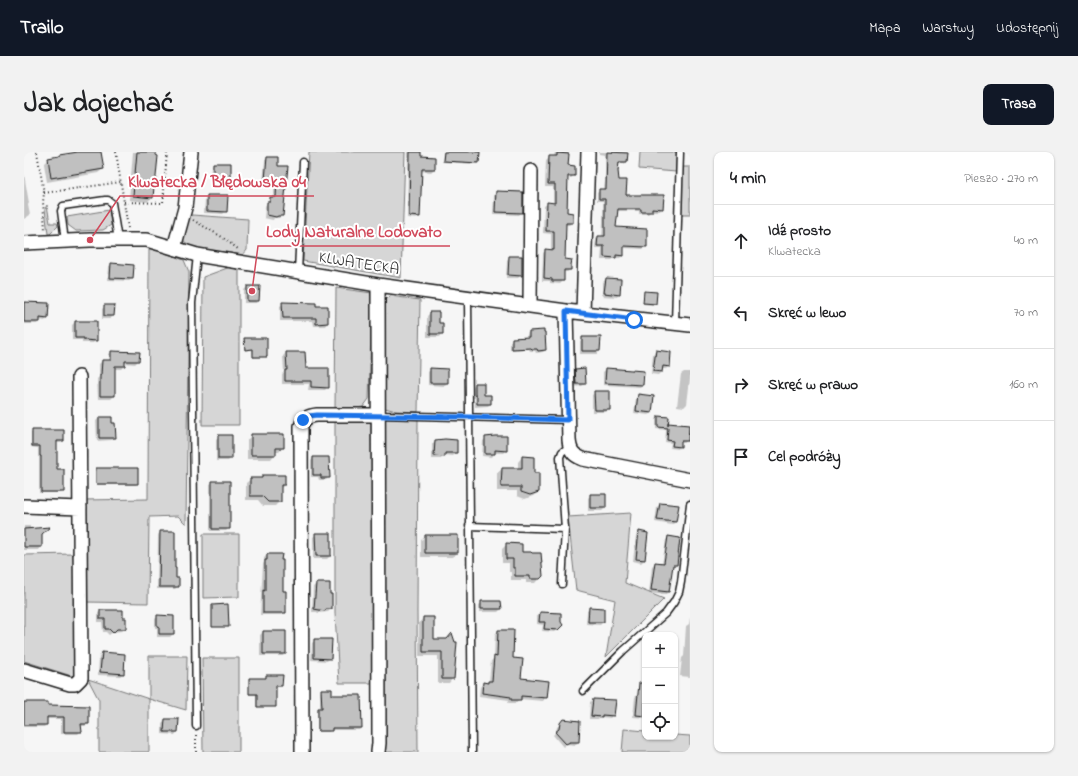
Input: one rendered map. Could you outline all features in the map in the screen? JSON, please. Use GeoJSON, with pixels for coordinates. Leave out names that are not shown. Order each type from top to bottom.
{"type":"FeatureCollection","features":[{"type":"Feature","properties":{"kind":"street"},"geometry":{"type":"LineString","coordinates":[[174,248],[185,208],[190,152]]}},
{"type":"Feature","properties":{"kind":"street"},"geometry":{"type":"LineString","coordinates":[[583,313],[588,152]]}},
{"type":"Feature","properties":{"kind":"street"},"geometry":{"type":"LineString","coordinates":[[530,306],[531,171]]}},
{"type":"Feature","properties":{"kind":"street","name":"KLWATECKA"},"geometry":{"type":"LineString","coordinates":[[24,243],[147,240],[198,255],[378,285],[566,311],[690,325]]}},
{"type":"Feature","properties":{"kind":"street"},"geometry":{"type":"LineString","coordinates":[[378,285],[378,752]]}},
{"type":"Feature","properties":{"kind":"street"},"geometry":{"type":"LineString","coordinates":[[566,311],[569,447],[577,456],[584,458],[690,480]]}},
{"type":"Feature","properties":{"kind":"street"},"geometry":{"type":"LineString","coordinates":[[24,670],[70,684],[75,684],[81,678],[79,377]]}},
{"type":"Feature","properties":{"kind":"street"},"geometry":{"type":"LineString","coordinates":[[302,752],[301,426],[303,420],[309,416],[378,415]]}},
{"type":"Feature","properties":{"kind":"street"},"geometry":{"type":"LineString","coordinates":[[24,506],[80,508]]}},
{"type":"Feature","properties":{"kind":"lane"},"geometry":{"type":"LineString","coordinates":[[675,324],[680,152]]}},
{"type":"Feature","properties":{"kind":"lane"},"geometry":{"type":"LineString","coordinates":[[298,272],[303,162]]}},
{"type":"Feature","properties":{"kind":"lane"},"geometry":{"type":"LineString","coordinates":[[65,242],[62,208],[105,200],[110,201],[113,205],[124,240]]}},
{"type":"Feature","properties":{"kind":"lane"},"geometry":{"type":"LineString","coordinates":[[196,726],[192,303],[198,255]]}},
{"type":"Feature","properties":{"kind":"lane"},"geometry":{"type":"LineString","coordinates":[[468,298],[472,752]]}},
{"type":"Feature","properties":{"kind":"lane"},"geometry":{"type":"LineString","coordinates":[[378,415],[568,420]]}},
{"type":"Feature","properties":{"kind":"lane"},"geometry":{"type":"LineString","coordinates":[[562,584],[565,529],[560,457],[562,452],[569,447]]}},
{"type":"Feature","properties":{"kind":"lane"},"geometry":{"type":"LineString","coordinates":[[583,691],[623,651],[666,613],[674,602],[679,592],[681,582],[690,504]]}},
{"type":"Feature","properties":{"kind":"lane"},"geometry":{"type":"LineString","coordinates":[[469,526],[565,529]]}},
{"type":"Feature","properties":{"kind":"path"},"geometry":{"type":"LineString","coordinates":[[37,152],[44,193],[43,202],[45,234]]}},
{"type":"Feature","properties":{"kind":"path"},"geometry":{"type":"LineString","coordinates":[[116,152],[124,202],[124,240]]}},
{"type":"Feature","properties":{"kind":"path"},"geometry":{"type":"LineString","coordinates":[[124,202],[163,203],[167,152]]}},
{"type":"Feature","properties":{"kind":"path"},"geometry":{"type":"LineString","coordinates":[[44,193],[121,182]]}},
{"type":"Feature","properties":{"kind":"path"},"geometry":{"type":"LineString","coordinates":[[185,208],[194,222],[232,244],[251,264]]}},
{"type":"Feature","properties":{"kind":"path"},"geometry":{"type":"LineString","coordinates":[[196,726],[196,752]]}},
{"type":"Feature","properties":{"kind":"shaded area"},"geometry":{"type":"Polygon","coordinates":[[[309,152],[405,152],[401,278],[303,261],[309,152]]]}},
{"type":"Feature","properties":{"kind":"shaded area"},"geometry":{"type":"Polygon","coordinates":[[[640,152],[677,152],[676,167],[690,167],[690,215],[675,215],[676,172],[639,169],[640,152]]]}},
{"type":"Feature","properties":{"kind":"shaded area"},"geometry":{"type":"Polygon","coordinates":[[[47,205],[50,223],[57,223],[58,226],[50,234],[48,234],[45,209],[47,205]]]}},
{"type":"Feature","properties":{"kind":"shaded area"},"geometry":{"type":"Polygon","coordinates":[[[109,210],[111,225],[103,230],[76,231],[68,225],[67,217],[109,210]]]}},
{"type":"Feature","properties":{"kind":"shaded area"},"geometry":{"type":"Polygon","coordinates":[[[192,215],[248,219],[247,250],[243,255],[191,247],[183,240],[187,217],[192,215]]]}},
{"type":"Feature","properties":{"kind":"shaded area"},"geometry":{"type":"Polygon","coordinates":[[[149,247],[184,260],[189,272],[186,524],[178,516],[149,517],[148,603],[86,602],[83,500],[148,499],[149,247]]]}},
{"type":"Feature","properties":{"kind":"shaded area"},"geometry":{"type":"Polygon","coordinates":[[[230,267],[239,270],[239,425],[202,425],[203,277],[230,267]]]}},
{"type":"Feature","properties":{"kind":"shaded area"},"geometry":{"type":"Polygon","coordinates":[[[336,288],[372,293],[369,399],[363,407],[343,410],[335,410],[336,288]]]}},
{"type":"Feature","properties":{"kind":"shaded area"},"geometry":{"type":"Polygon","coordinates":[[[390,296],[420,300],[418,412],[396,411],[385,408],[383,303],[390,296]]]}},
{"type":"Feature","properties":{"kind":"shaded area"},"geometry":{"type":"Polygon","coordinates":[[[380,416],[418,418],[418,752],[383,752],[380,416]]]}},
{"type":"Feature","properties":{"kind":"shaded area"},"geometry":{"type":"Polygon","coordinates":[[[371,418],[372,683],[339,683],[335,613],[335,420],[371,418]]]}},
{"type":"Feature","properties":{"kind":"shaded area"},"geometry":{"type":"Polygon","coordinates":[[[631,513],[625,583],[664,599],[606,657],[615,600],[576,590],[568,517],[631,513]]]}},
{"type":"Feature","properties":{"kind":"shaded area"},"geometry":{"type":"Polygon","coordinates":[[[203,534],[239,534],[239,597],[203,598],[203,534]]]}},
{"type":"Feature","properties":{"kind":"shaded area"},"geometry":{"type":"Polygon","coordinates":[[[74,554],[75,677],[24,661],[24,555],[74,554]]]}},
{"type":"Feature","properties":{"kind":"shaded area"},"geometry":{"type":"Polygon","coordinates":[[[149,656],[187,656],[186,710],[149,699],[149,656]]]}},
{"type":"Feature","properties":{"kind":"shaded area"},"geometry":{"type":"Polygon","coordinates":[[[202,658],[239,658],[239,752],[203,752],[202,658]]]}},
{"type":"Feature","properties":{"kind":"shaded area"},"geometry":{"type":"Polygon","coordinates":[[[88,679],[149,699],[149,752],[99,752],[99,700],[88,679]]]}},
{"type":"Feature","properties":{"kind":"shaded area"},"geometry":{"type":"Polygon","coordinates":[[[624,729],[642,731],[642,740],[678,740],[678,735],[690,736],[690,752],[622,752],[624,729]]]}},
{"type":"Feature","properties":{"kind":"building"},"geometry":{"type":"Polygon","coordinates":[[[78,152],[101,152],[104,169],[51,178],[48,158],[78,152]]]}},
{"type":"Feature","properties":{"kind":"building"},"geometry":{"type":"Polygon","coordinates":[[[137,152],[156,152],[156,155],[158,156],[153,198],[133,196],[137,152]]]}},
{"type":"Feature","properties":{"kind":"building"},"geometry":{"type":"Polygon","coordinates":[[[410,152],[421,152],[421,156],[435,157],[435,169],[422,169],[420,217],[409,216],[410,152]]]}},
{"type":"Feature","properties":{"kind":"building"},"geometry":{"type":"Polygon","coordinates":[[[444,152],[480,152],[479,163],[443,161],[444,152]]]}},
{"type":"Feature","properties":{"kind":"building"},"geometry":{"type":"Polygon","coordinates":[[[607,152],[628,153],[627,162],[619,162],[618,171],[619,180],[627,180],[626,195],[664,195],[663,209],[652,208],[652,212],[641,212],[641,209],[618,209],[616,227],[647,229],[647,247],[624,246],[624,256],[616,255],[616,258],[604,257],[604,246],[597,246],[598,236],[605,236],[605,199],[599,199],[599,189],[606,189],[607,152]]]}},
{"type":"Feature","properties":{"kind":"building"},"geometry":{"type":"Polygon","coordinates":[[[557,153],[569,154],[568,165],[575,166],[575,176],[568,176],[567,212],[573,213],[573,223],[566,223],[565,259],[572,260],[571,270],[564,270],[564,281],[552,281],[552,279],[544,278],[545,249],[554,250],[554,231],[546,231],[547,202],[555,203],[555,184],[548,184],[549,156],[557,156],[557,153]]]}},
{"type":"Feature","properties":{"kind":"building"},"geometry":{"type":"Polygon","coordinates":[[[267,157],[278,157],[278,166],[288,166],[283,216],[276,217],[267,215],[267,202],[270,202],[270,197],[276,197],[277,180],[265,180],[267,157]]]}},
{"type":"Feature","properties":{"kind":"building"},"geometry":{"type":"Polygon","coordinates":[[[213,163],[231,163],[231,177],[213,178],[213,163]]]}},
{"type":"Feature","properties":{"kind":"building"},"geometry":{"type":"Polygon","coordinates":[[[496,191],[523,192],[523,213],[495,212],[496,191]]]}},
{"type":"Feature","properties":{"kind":"building"},"geometry":{"type":"Polygon","coordinates":[[[207,195],[228,195],[227,212],[207,211],[207,195]]]}},
{"type":"Feature","properties":{"kind":"building"},"geometry":{"type":"Polygon","coordinates":[[[509,256],[522,256],[522,276],[508,275],[509,256]]]}},
{"type":"Feature","properties":{"kind":"building"},"geometry":{"type":"Polygon","coordinates":[[[111,263],[134,265],[133,279],[110,278],[111,263]]]}},
{"type":"Feature","properties":{"kind":"building"},"geometry":{"type":"Polygon","coordinates":[[[606,278],[621,279],[620,295],[604,293],[606,278]]]}},
{"type":"Feature","properties":{"kind":"building"},"geometry":{"type":"Polygon","coordinates":[[[247,286],[260,286],[259,301],[247,301],[247,286]]]}},
{"type":"Feature","properties":{"kind":"building"},"geometry":{"type":"Polygon","coordinates":[[[644,291],[657,292],[656,304],[643,303],[644,291]]]}},
{"type":"Feature","properties":{"kind":"building"},"geometry":{"type":"Polygon","coordinates":[[[24,302],[49,303],[48,319],[40,318],[40,322],[24,322],[24,302]]]}},
{"type":"Feature","properties":{"kind":"building"},"geometry":{"type":"Polygon","coordinates":[[[282,302],[316,303],[316,306],[328,306],[328,323],[316,324],[316,318],[283,318],[282,302]]]}},
{"type":"Feature","properties":{"kind":"building"},"geometry":{"type":"Polygon","coordinates":[[[104,305],[115,305],[114,316],[104,316],[104,305]]]}},
{"type":"Feature","properties":{"kind":"building"},"geometry":{"type":"Polygon","coordinates":[[[430,312],[439,312],[439,323],[443,323],[443,334],[430,334],[430,312]]]}},
{"type":"Feature","properties":{"kind":"building"},"geometry":{"type":"Polygon","coordinates":[[[75,321],[97,321],[97,341],[84,340],[84,338],[75,338],[75,321]]]}},
{"type":"Feature","properties":{"kind":"building"},"geometry":{"type":"Polygon","coordinates":[[[544,330],[546,350],[538,351],[537,349],[531,348],[512,349],[512,338],[529,337],[529,331],[544,330]]]}},
{"type":"Feature","properties":{"kind":"building"},"geometry":{"type":"Polygon","coordinates":[[[582,337],[601,337],[600,351],[582,351],[582,337]]]}},
{"type":"Feature","properties":{"kind":"building"},"geometry":{"type":"Polygon","coordinates":[[[244,338],[267,338],[267,357],[253,357],[253,349],[245,350],[244,338]]]}},
{"type":"Feature","properties":{"kind":"building"},"geometry":{"type":"Polygon","coordinates":[[[656,350],[671,352],[670,367],[663,366],[662,372],[653,371],[656,350]]]}},
{"type":"Feature","properties":{"kind":"building"},"geometry":{"type":"Polygon","coordinates":[[[111,351],[140,352],[139,361],[125,361],[125,366],[115,366],[115,396],[100,396],[102,360],[111,360],[111,351]]]}},
{"type":"Feature","properties":{"kind":"building"},"geometry":{"type":"Polygon","coordinates":[[[286,352],[305,352],[306,368],[329,368],[329,388],[311,387],[311,381],[285,381],[285,370],[287,370],[286,352]]]}},
{"type":"Feature","properties":{"kind":"building"},"geometry":{"type":"Polygon","coordinates":[[[430,368],[448,369],[448,383],[430,383],[430,368]]]}},
{"type":"Feature","properties":{"kind":"building"},"geometry":{"type":"Polygon","coordinates":[[[585,368],[586,384],[576,384],[575,369],[585,368]]]}},
{"type":"Feature","properties":{"kind":"building"},"geometry":{"type":"Polygon","coordinates":[[[606,368],[644,371],[643,385],[605,383],[606,368]]]}},
{"type":"Feature","properties":{"kind":"building"},"geometry":{"type":"Polygon","coordinates":[[[475,383],[484,383],[484,395],[491,395],[491,404],[477,404],[475,383]]]}},
{"type":"Feature","properties":{"kind":"building"},"geometry":{"type":"Polygon","coordinates":[[[594,391],[610,391],[610,410],[595,410],[594,391]]]}},
{"type":"Feature","properties":{"kind":"building"},"geometry":{"type":"Polygon","coordinates":[[[638,394],[654,396],[652,413],[636,411],[638,394]]]}},
{"type":"Feature","properties":{"kind":"building"},"geometry":{"type":"Polygon","coordinates":[[[658,416],[669,417],[668,423],[689,425],[688,441],[681,441],[681,447],[672,446],[673,441],[667,440],[668,428],[658,427],[658,416]]]}},
{"type":"Feature","properties":{"kind":"building"},"geometry":{"type":"Polygon","coordinates":[[[99,417],[112,417],[112,423],[115,423],[116,438],[99,438],[99,417]]]}},
{"type":"Feature","properties":{"kind":"building"},"geometry":{"type":"Polygon","coordinates":[[[32,430],[64,430],[64,441],[57,441],[57,469],[64,469],[64,492],[41,492],[40,446],[32,446],[32,430]]]}},
{"type":"Feature","properties":{"kind":"building"},"geometry":{"type":"Polygon","coordinates":[[[251,434],[284,434],[284,448],[276,448],[276,455],[251,455],[251,434]]]}},
{"type":"Feature","properties":{"kind":"building"},"geometry":{"type":"Polygon","coordinates":[[[218,435],[232,435],[232,459],[218,459],[218,435]]]}},
{"type":"Feature","properties":{"kind":"building"},"geometry":{"type":"Polygon","coordinates":[[[507,436],[507,451],[495,450],[495,454],[485,454],[485,437],[507,436]]]}},
{"type":"Feature","properties":{"kind":"building"},"geometry":{"type":"Polygon","coordinates":[[[435,440],[457,440],[457,453],[445,453],[445,457],[434,456],[435,440]]]}},
{"type":"Feature","properties":{"kind":"building"},"geometry":{"type":"Polygon","coordinates":[[[522,456],[534,457],[534,473],[539,473],[539,492],[530,495],[521,492],[521,487],[501,487],[502,468],[522,468],[522,456]]]}},
{"type":"Feature","properties":{"kind":"building"},"geometry":{"type":"Polygon","coordinates":[[[313,457],[329,457],[330,478],[321,478],[321,475],[313,475],[313,457]]]}},
{"type":"Feature","properties":{"kind":"building"},"geometry":{"type":"Polygon","coordinates":[[[96,468],[138,468],[138,484],[96,484],[96,468]]]}},
{"type":"Feature","properties":{"kind":"building"},"geometry":{"type":"Polygon","coordinates":[[[262,475],[285,475],[285,485],[281,485],[281,502],[268,502],[262,496],[250,496],[250,478],[262,478],[262,475]]]}},
{"type":"Feature","properties":{"kind":"building"},"geometry":{"type":"Polygon","coordinates":[[[212,481],[230,481],[230,529],[212,529],[212,481]]]}},
{"type":"Feature","properties":{"kind":"building"},"geometry":{"type":"Polygon","coordinates":[[[590,494],[606,494],[606,508],[590,508],[590,494]]]}},
{"type":"Feature","properties":{"kind":"building"},"geometry":{"type":"Polygon","coordinates":[[[660,503],[679,505],[676,522],[657,520],[660,503]]]}},
{"type":"Feature","properties":{"kind":"building"},"geometry":{"type":"Polygon","coordinates":[[[50,527],[42,534],[42,547],[24,547],[24,529],[50,527]]]}},
{"type":"Feature","properties":{"kind":"building"},"geometry":{"type":"Polygon","coordinates":[[[160,531],[175,531],[175,568],[176,578],[179,578],[179,587],[159,587],[160,531]]]}},
{"type":"Feature","properties":{"kind":"building"},"geometry":{"type":"Polygon","coordinates":[[[639,531],[648,533],[645,560],[636,559],[639,531]]]}},
{"type":"Feature","properties":{"kind":"building"},"geometry":{"type":"Polygon","coordinates":[[[315,533],[331,533],[331,556],[316,556],[315,533]]]}},
{"type":"Feature","properties":{"kind":"building"},"geometry":{"type":"Polygon","coordinates":[[[425,535],[458,535],[458,553],[425,553],[425,535]]]}},
{"type":"Feature","properties":{"kind":"building"},"geometry":{"type":"Polygon","coordinates":[[[668,536],[680,538],[677,565],[673,565],[669,592],[651,590],[655,562],[664,563],[668,536]]]}},
{"type":"Feature","properties":{"kind":"building"},"geometry":{"type":"Polygon","coordinates":[[[506,543],[522,544],[522,552],[541,553],[543,576],[540,579],[530,579],[530,576],[515,576],[513,559],[506,559],[506,543]]]}},
{"type":"Feature","properties":{"kind":"building"},"geometry":{"type":"Polygon","coordinates":[[[267,554],[282,554],[283,591],[286,591],[286,613],[263,613],[265,560],[267,560],[267,554]]]}},
{"type":"Feature","properties":{"kind":"building"},"geometry":{"type":"Polygon","coordinates":[[[316,583],[330,583],[332,609],[326,609],[325,611],[314,609],[316,583]]]}},
{"type":"Feature","properties":{"kind":"building"},"geometry":{"type":"Polygon","coordinates":[[[481,601],[501,601],[502,609],[481,609],[481,601]]]}},
{"type":"Feature","properties":{"kind":"building"},"geometry":{"type":"Polygon","coordinates":[[[228,604],[229,627],[212,627],[212,605],[228,604]]]}},
{"type":"Feature","properties":{"kind":"building"},"geometry":{"type":"Polygon","coordinates":[[[589,607],[604,608],[604,622],[588,622],[589,607]]]}},
{"type":"Feature","properties":{"kind":"building"},"geometry":{"type":"Polygon","coordinates":[[[100,610],[123,610],[123,618],[126,618],[126,629],[117,629],[113,633],[109,629],[105,629],[105,619],[100,619],[100,610]]]}},
{"type":"Feature","properties":{"kind":"building"},"geometry":{"type":"Polygon","coordinates":[[[540,612],[561,613],[561,622],[563,625],[558,630],[544,629],[545,622],[539,622],[540,612]]]}},
{"type":"Feature","properties":{"kind":"building"},"geometry":{"type":"Polygon","coordinates":[[[157,615],[174,616],[174,634],[159,634],[157,615]]]}},
{"type":"Feature","properties":{"kind":"building"},"geometry":{"type":"Polygon","coordinates":[[[423,617],[434,617],[434,639],[447,639],[452,633],[455,642],[457,642],[454,679],[442,679],[442,652],[423,652],[423,617]]]}},
{"type":"Feature","properties":{"kind":"building"},"geometry":{"type":"Polygon","coordinates":[[[498,630],[514,630],[513,658],[523,659],[521,678],[549,681],[547,698],[521,696],[521,700],[511,700],[511,697],[482,693],[483,682],[488,683],[488,681],[492,681],[494,656],[497,657],[498,630]]]}},
{"type":"Feature","properties":{"kind":"building"},"geometry":{"type":"Polygon","coordinates":[[[263,631],[286,631],[286,654],[263,654],[263,631]]]}},
{"type":"Feature","properties":{"kind":"building"},"geometry":{"type":"Polygon","coordinates":[[[314,639],[332,639],[331,659],[314,658],[314,639]]]}},
{"type":"Feature","properties":{"kind":"building"},"geometry":{"type":"Polygon","coordinates":[[[102,652],[125,654],[124,674],[100,672],[102,652]]]}},
{"type":"Feature","properties":{"kind":"building"},"geometry":{"type":"Polygon","coordinates":[[[266,675],[283,675],[282,686],[276,686],[276,707],[257,707],[257,694],[249,694],[249,678],[266,678],[266,675]]]}},
{"type":"Feature","properties":{"kind":"building"},"geometry":{"type":"Polygon","coordinates":[[[639,683],[642,683],[642,716],[636,715],[639,683]]]}},
{"type":"Feature","properties":{"kind":"building"},"geometry":{"type":"Polygon","coordinates":[[[321,689],[332,689],[332,695],[361,695],[362,728],[332,728],[332,731],[318,731],[318,708],[322,708],[321,689]]]}},
{"type":"Feature","properties":{"kind":"building"},"geometry":{"type":"Polygon","coordinates":[[[593,699],[616,700],[614,716],[591,716],[593,699]]]}},
{"type":"Feature","properties":{"kind":"building"},"geometry":{"type":"Polygon","coordinates":[[[24,702],[48,702],[48,705],[89,706],[89,724],[81,724],[82,732],[64,732],[64,717],[47,717],[47,725],[24,725],[24,702]]]}},
{"type":"Feature","properties":{"kind":"building"},"geometry":{"type":"Polygon","coordinates":[[[165,719],[179,719],[178,732],[164,732],[165,719]]]}},
{"type":"Feature","properties":{"kind":"building"},"geometry":{"type":"Polygon","coordinates":[[[563,719],[580,721],[579,742],[570,742],[566,744],[555,732],[559,729],[560,723],[563,719]]]}},
{"type":"Feature","properties":{"kind":"place","name":"Klwatecka / Błędowska 04"},"geometry":{"type":"Point","coordinates":[90,240]}},
{"type":"Feature","properties":{"kind":"place","name":"Lody Naturalne Lodovato"},"geometry":{"type":"Point","coordinates":[252,291]}},
{"type":"Feature","properties":{"kind":"route"},"geometry":{"type":"LineString","coordinates":[[303,420],[309,416],[317,415],[378,415],[568,420],[566,311],[634,320]]}}]}
